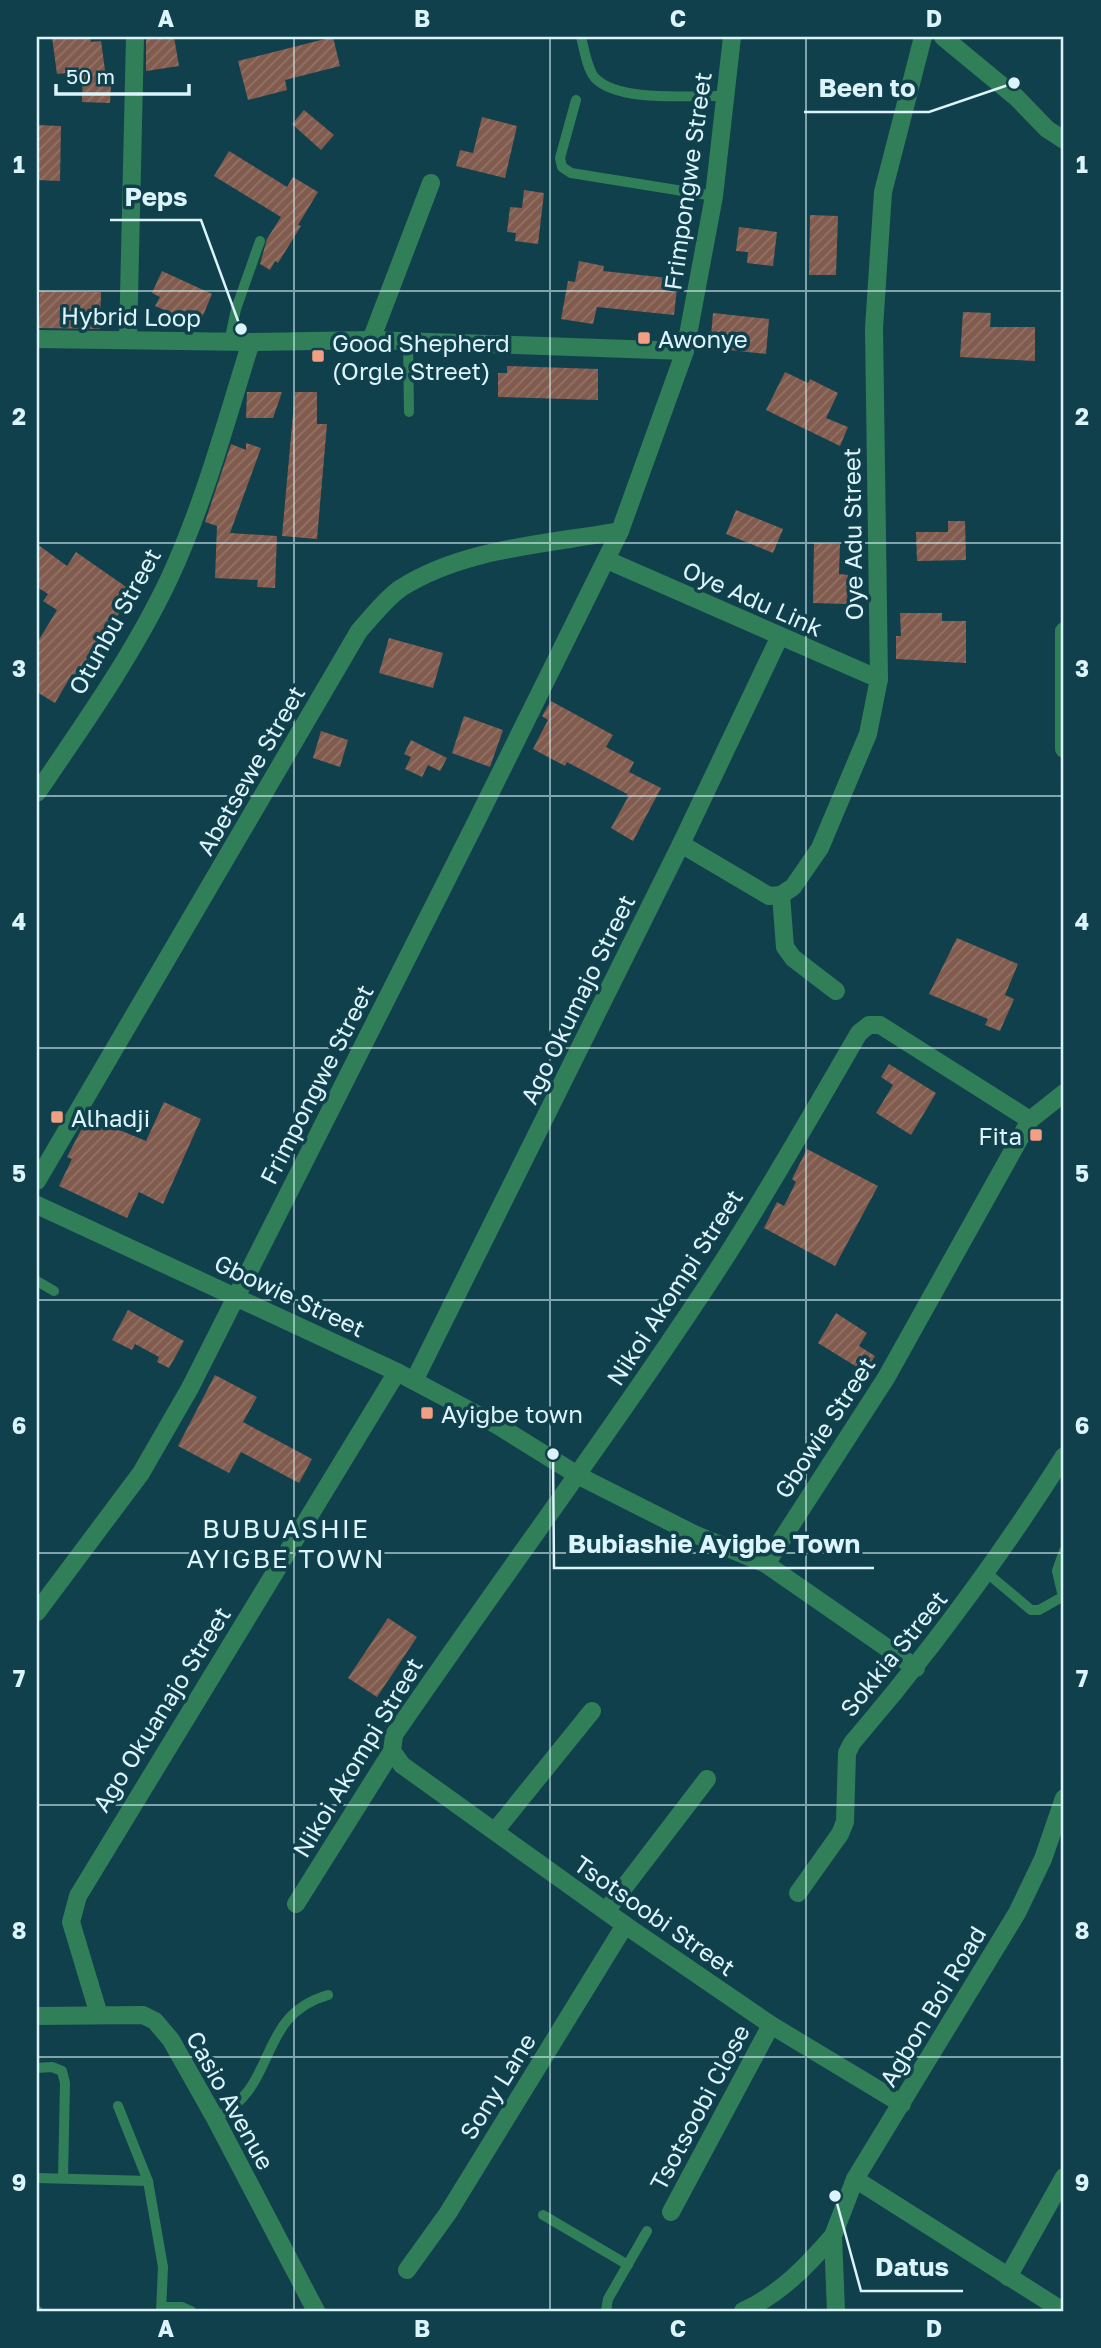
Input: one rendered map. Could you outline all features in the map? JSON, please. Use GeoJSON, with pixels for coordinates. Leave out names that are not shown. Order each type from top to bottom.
{"type":"FeatureCollection","features":[{"type":"Feature","properties":{"kind":"street"},"geometry":{"type":"LineString","coordinates":[[128,340],[135,37]]}},
{"type":"Feature","properties":{"kind":"street","name":"Frimpongwe Street"},"geometry":{"type":"LineString","coordinates":[[37,1612],[141,1473],[190,1388],[620,531],[685,351],[714,196],[732,37]]}},
{"type":"Feature","properties":{"kind":"street","name":"Oye Adu Street"},"geometry":{"type":"LineString","coordinates":[[781,895],[793,887],[820,848],[868,734],[879,679],[874,328],[883,192],[923,37]]}},
{"type":"Feature","properties":{"kind":"street"},"geometry":{"type":"LineString","coordinates":[[943,37],[1017,98],[1046,129],[1064,140]]}},
{"type":"Feature","properties":{"kind":"street"},"geometry":{"type":"LineString","coordinates":[[371,340],[430,183]]}},
{"type":"Feature","properties":{"kind":"street","name":"Hybrid Loop"},"geometry":{"type":"LineString","coordinates":[[37,339],[229,342],[371,340],[685,351]]}},
{"type":"Feature","properties":{"kind":"street","name":"Otunbu Street"},"geometry":{"type":"LineString","coordinates":[[37,793],[93,711],[169,579],[214,461],[251,342]]}},
{"type":"Feature","properties":{"kind":"street","name":"Abetsewe Street"},"geometry":{"type":"LineString","coordinates":[[37,1181],[359,631],[398,590],[466,559],[620,531]]}},
{"type":"Feature","properties":{"kind":"street","name":"Oye Adu Link"},"geometry":{"type":"LineString","coordinates":[[607,560],[779,638],[879,679]]}},
{"type":"Feature","properties":{"kind":"street"},"geometry":{"type":"LineString","coordinates":[[1064,631],[1064,749]]}},
{"type":"Feature","properties":{"kind":"street","name":"Ago Okumajo Street"},"geometry":{"type":"LineString","coordinates":[[414,1381],[681,844],[779,638]]}},
{"type":"Feature","properties":{"kind":"street"},"geometry":{"type":"LineString","coordinates":[[681,844],[769,897],[781,895],[785,947],[793,958],[836,990]]}},
{"type":"Feature","properties":{"kind":"street","name":"Nikoi Akompi Street"},"geometry":{"type":"LineString","coordinates":[[296,1904],[392,1751],[394,1735],[515,1558],[579,1476],[718,1269],[859,1032],[869,1025],[880,1025],[1030,1120]]}},
{"type":"Feature","properties":{"kind":"street","name":"Gbowie Street"},"geometry":{"type":"LineString","coordinates":[[37,1205],[397,1372],[497,1424],[579,1476],[694,1534],[766,1564],[886,1378],[1030,1120],[1064,1093]]}},
{"type":"Feature","properties":{"kind":"street","name":"Ago Okuanajo Street"},"geometry":{"type":"LineString","coordinates":[[99,2015],[71,1922],[78,1896],[397,1372]]}},
{"type":"Feature","properties":{"kind":"street","name":"Sokkia Street"},"geometry":{"type":"LineString","coordinates":[[798,1893],[840,1834],[845,1822],[847,1753],[852,1743],[916,1668],[986,1573],[1064,1456]]}},
{"type":"Feature","properties":{"kind":"street"},"geometry":{"type":"LineString","coordinates":[[766,1564],[916,1668]]}},
{"type":"Feature","properties":{"kind":"street"},"geometry":{"type":"LineString","coordinates":[[495,1831],[592,1711]]}},
{"type":"Feature","properties":{"kind":"street","name":"Tsotsoobi Street"},"geometry":{"type":"LineString","coordinates":[[392,1751],[402,1765],[625,1925],[771,2025],[902,2104]]}},
{"type":"Feature","properties":{"kind":"street"},"geometry":{"type":"LineString","coordinates":[[606,1911],[707,1779]]}},
{"type":"Feature","properties":{"kind":"street","name":"Agbon Boi Road"},"geometry":{"type":"LineString","coordinates":[[834,2236],[855,2179],[1017,1913],[1043,1859],[1064,1798]]}},
{"type":"Feature","properties":{"kind":"street","name":"Sony Lane"},"geometry":{"type":"LineString","coordinates":[[407,2270],[448,2213],[625,1925]]}},
{"type":"Feature","properties":{"kind":"street","name":"Casio Avenue"},"geometry":{"type":"LineString","coordinates":[[37,2016],[143,2015],[155,2021],[171,2040],[215,2118],[316,2311]]}},
{"type":"Feature","properties":{"kind":"street","name":"Tsotsoobi Close"},"geometry":{"type":"LineString","coordinates":[[671,2212],[771,2025]]}},
{"type":"Feature","properties":{"kind":"street"},"geometry":{"type":"LineString","coordinates":[[1009,2277],[1064,2177]]}},
{"type":"Feature","properties":{"kind":"street"},"geometry":{"type":"LineString","coordinates":[[855,2179],[1063,2311]]}},
{"type":"Feature","properties":{"kind":"street"},"geometry":{"type":"LineString","coordinates":[[743,2311],[765,2301],[834,2236]]}},
{"type":"Feature","properties":{"kind":"street"},"geometry":{"type":"LineString","coordinates":[[834,2236],[836,2311]]}},
{"type":"Feature","properties":{"kind":"lane"},"geometry":{"type":"LineString","coordinates":[[581,37],[593,76],[606,86],[630,94],[724,96]]}},
{"type":"Feature","properties":{"kind":"lane"},"geometry":{"type":"LineString","coordinates":[[576,100],[559,158],[562,167],[571,173],[714,196]]}},
{"type":"Feature","properties":{"kind":"lane"},"geometry":{"type":"LineString","coordinates":[[229,342],[236,309],[260,241]]}},
{"type":"Feature","properties":{"kind":"lane"},"geometry":{"type":"LineString","coordinates":[[408,342],[409,412]]}},
{"type":"Feature","properties":{"kind":"lane"},"geometry":{"type":"LineString","coordinates":[[37,1281],[54,1291]]}},
{"type":"Feature","properties":{"kind":"lane"},"geometry":{"type":"LineString","coordinates":[[986,1573],[1031,1609],[1040,1609],[1064,1596],[1057,1570],[1064,1551]]}},
{"type":"Feature","properties":{"kind":"lane"},"geometry":{"type":"LineString","coordinates":[[215,2118],[246,2099],[286,2019],[299,2006],[328,1995]]}},
{"type":"Feature","properties":{"kind":"lane"},"geometry":{"type":"LineString","coordinates":[[37,2068],[52,2067],[62,2071],[65,2083],[63,2178]]}},
{"type":"Feature","properties":{"kind":"lane"},"geometry":{"type":"LineString","coordinates":[[118,2106],[148,2181],[163,2267],[162,2309],[182,2307],[191,2311]]}},
{"type":"Feature","properties":{"kind":"lane"},"geometry":{"type":"LineString","coordinates":[[37,2178],[148,2181]]}},
{"type":"Feature","properties":{"kind":"lane"},"geometry":{"type":"LineString","coordinates":[[543,2215],[628,2265]]}},
{"type":"Feature","properties":{"kind":"lane"},"geometry":{"type":"LineString","coordinates":[[606,2311],[608,2299],[647,2231]]}},
{"type":"Feature","properties":{"kind":"building"},"geometry":{"type":"Polygon","coordinates":[[[52,37],[90,37],[91,42],[101,41],[107,85],[111,85],[110,103],[82,102],[83,71],[57,74],[52,37]]]}},
{"type":"Feature","properties":{"kind":"building"},"geometry":{"type":"Polygon","coordinates":[[[174,37],[179,66],[146,71],[146,39],[174,37]]]}},
{"type":"Feature","properties":{"kind":"building"},"geometry":{"type":"Polygon","coordinates":[[[333,37],[340,66],[285,80],[287,90],[248,100],[238,61],[333,37]]]}},
{"type":"Feature","properties":{"kind":"building"},"geometry":{"type":"Polygon","coordinates":[[[304,110],[334,135],[321,150],[292,124],[304,110]]]}},
{"type":"Feature","properties":{"kind":"building"},"geometry":{"type":"Polygon","coordinates":[[[482,117],[517,126],[505,178],[456,166],[460,150],[473,153],[482,117]]]}},
{"type":"Feature","properties":{"kind":"building"},"geometry":{"type":"Polygon","coordinates":[[[37,125],[61,126],[60,181],[37,180],[37,125]]]}},
{"type":"Feature","properties":{"kind":"building"},"geometry":{"type":"Polygon","coordinates":[[[229,151],[287,187],[293,177],[318,192],[298,225],[301,226],[278,263],[275,261],[270,270],[260,264],[267,239],[281,217],[214,176],[229,151]]]}},
{"type":"Feature","properties":{"kind":"building"},"geometry":{"type":"Polygon","coordinates":[[[524,190],[544,193],[538,244],[515,241],[516,233],[507,232],[510,207],[522,208],[524,190]]]}},
{"type":"Feature","properties":{"kind":"building"},"geometry":{"type":"Polygon","coordinates":[[[810,215],[838,216],[836,275],[809,275],[810,215]]]}},
{"type":"Feature","properties":{"kind":"building"},"geometry":{"type":"Polygon","coordinates":[[[739,227],[777,232],[773,266],[747,263],[748,252],[736,251],[739,227]]]}},
{"type":"Feature","properties":{"kind":"building"},"geometry":{"type":"Polygon","coordinates":[[[579,261],[604,266],[603,271],[678,279],[674,315],[597,307],[593,324],[561,319],[568,281],[575,282],[579,261]]]}},
{"type":"Feature","properties":{"kind":"building"},"geometry":{"type":"Polygon","coordinates":[[[162,271],[212,294],[199,325],[155,306],[160,297],[152,293],[162,271]]]}},
{"type":"Feature","properties":{"kind":"building"},"geometry":{"type":"Polygon","coordinates":[[[40,291],[101,292],[100,329],[39,328],[40,291]]]}},
{"type":"Feature","properties":{"kind":"building"},"geometry":{"type":"Polygon","coordinates":[[[963,312],[991,313],[990,327],[1035,327],[1035,361],[960,357],[963,312]]]}},
{"type":"Feature","properties":{"kind":"building"},"geometry":{"type":"Polygon","coordinates":[[[713,313],[769,319],[766,354],[710,348],[713,313]]]}},
{"type":"Feature","properties":{"kind":"building"},"geometry":{"type":"Polygon","coordinates":[[[507,366],[598,369],[598,400],[498,397],[498,373],[507,373],[507,366]]]}},
{"type":"Feature","properties":{"kind":"building"},"geometry":{"type":"Polygon","coordinates":[[[785,372],[808,383],[810,379],[838,393],[826,418],[848,427],[840,446],[766,410],[785,372]]]}},
{"type":"Feature","properties":{"kind":"building"},"geometry":{"type":"Polygon","coordinates":[[[247,392],[282,392],[273,418],[246,418],[247,392]]]}},
{"type":"Feature","properties":{"kind":"building"},"geometry":{"type":"Polygon","coordinates":[[[295,392],[317,392],[317,424],[327,424],[317,539],[282,536],[295,392]]]}},
{"type":"Feature","properties":{"kind":"building"},"geometry":{"type":"Polygon","coordinates":[[[246,443],[261,448],[230,533],[277,536],[275,588],[257,587],[258,580],[215,578],[217,526],[205,522],[231,444],[246,450],[246,443]]]}},
{"type":"Feature","properties":{"kind":"building"},"geometry":{"type":"Polygon","coordinates":[[[736,510],[783,529],[773,553],[726,534],[736,510]]]}},
{"type":"Feature","properties":{"kind":"building"},"geometry":{"type":"Polygon","coordinates":[[[948,521],[965,521],[966,560],[917,561],[916,532],[948,532],[948,521]]]}},
{"type":"Feature","properties":{"kind":"building"},"geometry":{"type":"Polygon","coordinates":[[[814,543],[840,544],[839,574],[848,575],[847,604],[813,603],[814,543]]]}},
{"type":"Feature","properties":{"kind":"building"},"geometry":{"type":"Polygon","coordinates":[[[37,544],[67,566],[76,552],[129,589],[122,599],[126,602],[101,643],[98,641],[76,677],[72,674],[55,703],[37,692],[37,643],[57,610],[43,601],[48,594],[37,587],[37,544]]]}},
{"type":"Feature","properties":{"kind":"building"},"geometry":{"type":"Polygon","coordinates":[[[900,613],[942,613],[942,621],[966,621],[966,663],[896,659],[896,636],[901,636],[900,613]]]}},
{"type":"Feature","properties":{"kind":"building"},"geometry":{"type":"Polygon","coordinates":[[[389,638],[443,653],[433,688],[379,673],[389,638]]]}},
{"type":"Feature","properties":{"kind":"building"},"geometry":{"type":"Polygon","coordinates":[[[551,701],[613,735],[606,747],[634,762],[629,772],[661,788],[633,841],[611,828],[628,797],[627,794],[567,762],[565,766],[533,749],[548,720],[542,716],[551,701]]]}},
{"type":"Feature","properties":{"kind":"building"},"geometry":{"type":"Polygon","coordinates":[[[464,716],[503,730],[490,767],[452,753],[464,716]]]}},
{"type":"Feature","properties":{"kind":"building"},"geometry":{"type":"Polygon","coordinates":[[[321,731],[348,740],[340,767],[313,758],[321,731]]]}},
{"type":"Feature","properties":{"kind":"building"},"geometry":{"type":"Polygon","coordinates":[[[411,740],[447,758],[440,771],[428,765],[422,777],[405,769],[411,757],[404,754],[411,740]]]}},
{"type":"Feature","properties":{"kind":"building"},"geometry":{"type":"Polygon","coordinates":[[[957,938],[1018,964],[1005,995],[1014,999],[1000,1031],[985,1025],[988,1019],[929,994],[957,938]]]}},
{"type":"Feature","properties":{"kind":"building"},"geometry":{"type":"Polygon","coordinates":[[[889,1064],[936,1093],[911,1135],[876,1113],[893,1085],[881,1077],[889,1064]]]}},
{"type":"Feature","properties":{"kind":"building"},"geometry":{"type":"Polygon","coordinates":[[[164,1102],[201,1119],[163,1204],[139,1192],[127,1218],[59,1186],[72,1159],[67,1157],[88,1117],[146,1141],[164,1102]]]}},
{"type":"Feature","properties":{"kind":"building"},"geometry":{"type":"Polygon","coordinates":[[[807,1149],[878,1186],[835,1266],[764,1228],[777,1202],[784,1206],[796,1182],[792,1179],[807,1149]]]}},
{"type":"Feature","properties":{"kind":"building"},"geometry":{"type":"Polygon","coordinates":[[[128,1310],[184,1341],[169,1368],[157,1362],[159,1357],[135,1344],[132,1350],[112,1340],[128,1310]]]}},
{"type":"Feature","properties":{"kind":"building"},"geometry":{"type":"Polygon","coordinates":[[[836,1313],[867,1333],[859,1346],[875,1356],[865,1372],[818,1343],[836,1313]]]}},
{"type":"Feature","properties":{"kind":"building"},"geometry":{"type":"Polygon","coordinates":[[[215,1375],[257,1397],[243,1422],[312,1459],[299,1483],[241,1452],[229,1473],[178,1446],[215,1375]]]}},
{"type":"Feature","properties":{"kind":"building"},"geometry":{"type":"Polygon","coordinates":[[[388,1618],[417,1637],[377,1697],[348,1678],[388,1618]]]}},
{"type":"Feature","properties":{"kind":"place","name":"Been to"},"geometry":{"type":"Point","coordinates":[1014,83]}},
{"type":"Feature","properties":{"kind":"place","name":"Peps"},"geometry":{"type":"Point","coordinates":[241,329]}},
{"type":"Feature","properties":{"kind":"place","name":"Awonye"},"geometry":{"type":"Point","coordinates":[644,338]}},
{"type":"Feature","properties":{"kind":"place","name":"Good Shepherd (Orgle Street)"},"geometry":{"type":"Point","coordinates":[318,356]}},
{"type":"Feature","properties":{"kind":"place","name":"Alhadji"},"geometry":{"type":"Point","coordinates":[57,1117]}},
{"type":"Feature","properties":{"kind":"place","name":"Fita"},"geometry":{"type":"Point","coordinates":[1036,1135]}},
{"type":"Feature","properties":{"kind":"place","name":"Ayigbe town"},"geometry":{"type":"Point","coordinates":[427,1413]}},
{"type":"Feature","properties":{"kind":"place","name":"Bubiashie Ayigbe Town"},"geometry":{"type":"Point","coordinates":[553,1454]}},
{"type":"Feature","properties":{"kind":"place","name":"Datus"},"geometry":{"type":"Point","coordinates":[835,2196]}},
{"type":"Feature","properties":{"kind":"district","name":"BUBUASHIE AYIGBE TOWN"},"geometry":{"type":"Point","coordinates":[286,1543]}}]}
